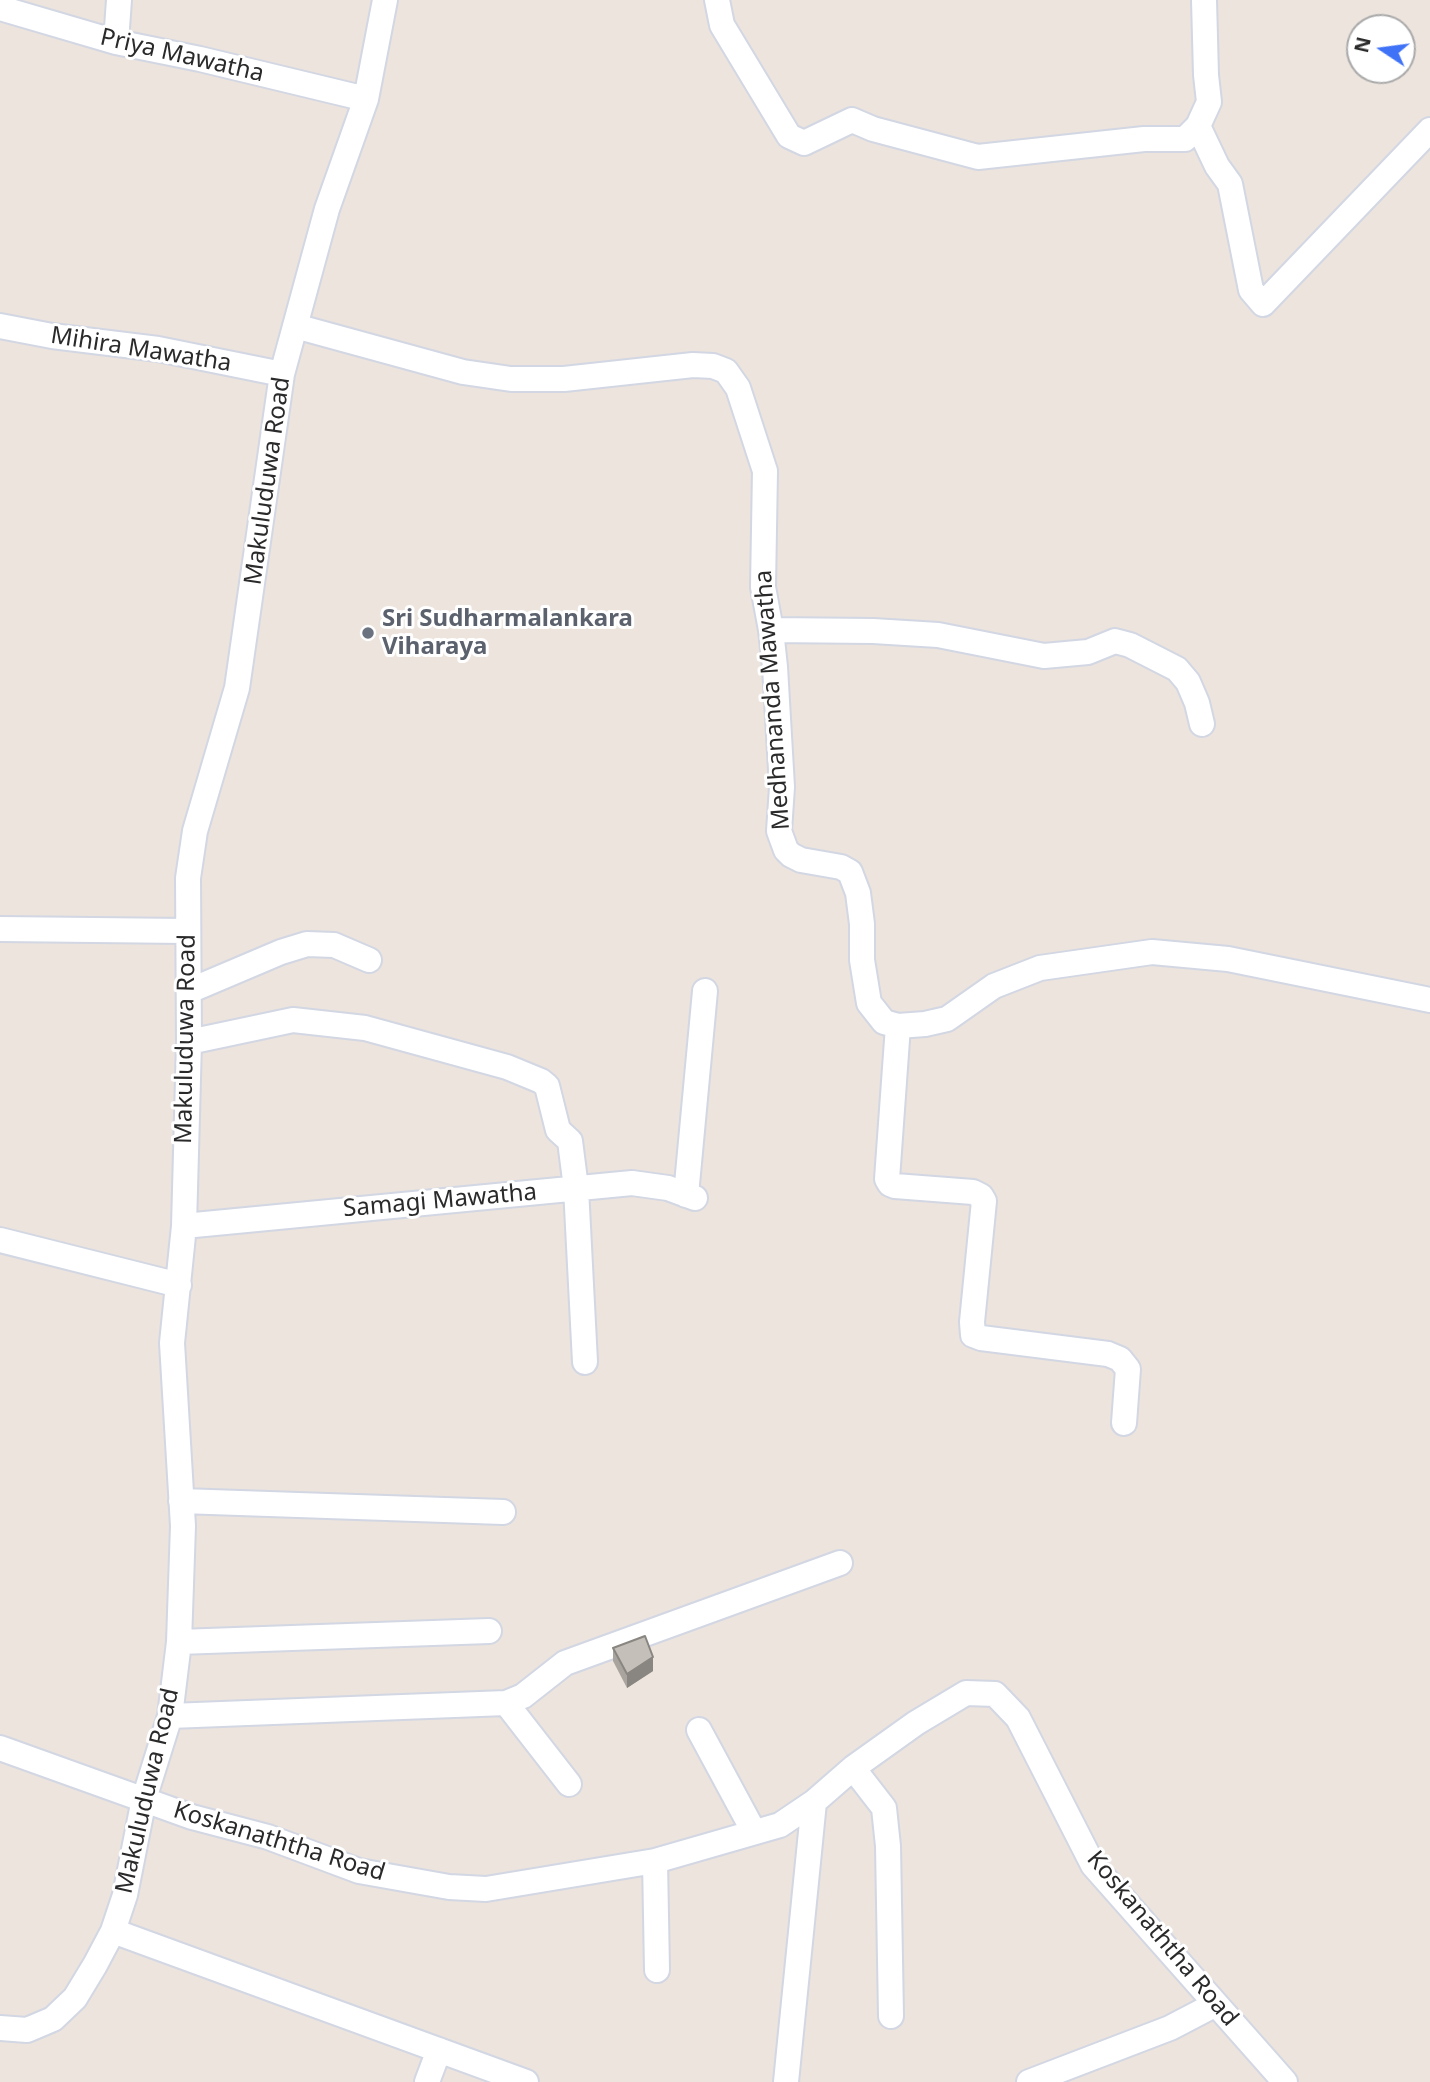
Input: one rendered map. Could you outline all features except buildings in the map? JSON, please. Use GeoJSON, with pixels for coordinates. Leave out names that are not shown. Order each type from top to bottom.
{"type":"FeatureCollection","features":[{"type":"Feature","properties":{"kind":"street"},"geometry":{"type":"LineString","coordinates":[[116,42],[119,0]]}},
{"type":"Feature","properties":{"kind":"street","name":"Makuluduwa Road"},"geometry":{"type":"LineString","coordinates":[[0,2028],[27,2030],[44,2024],[63,2011],[75,1998],[113,1931],[125,1895],[144,1799],[170,1716],[178,1642],[183,1526],[172,1343],[184,1226],[189,1042],[188,878],[195,831],[237,688],[282,374],[327,209],[366,99],[385,0]]}},
{"type":"Feature","properties":{"kind":"street"},"geometry":{"type":"LineString","coordinates":[[717,0],[722,25],[789,136],[804,143],[852,120],[873,129],[978,157],[1144,139],[1185,139],[1198,126],[1209,102],[1204,0]]}},
{"type":"Feature","properties":{"kind":"street","name":"Priya Mawatha"},"geometry":{"type":"LineString","coordinates":[[0,8],[116,42],[366,99]]}},
{"type":"Feature","properties":{"kind":"street"},"geometry":{"type":"LineString","coordinates":[[1198,126],[1217,166],[1230,184],[1251,290],[1263,304],[1430,130]]}},
{"type":"Feature","properties":{"kind":"street","name":"Mihira Mawatha"},"geometry":{"type":"LineString","coordinates":[[0,326],[52,336],[158,349],[282,374]]}},
{"type":"Feature","properties":{"kind":"street","name":"Medhananda Mawatha"},"geometry":{"type":"LineString","coordinates":[[295,326],[463,372],[511,379],[564,379],[693,365],[713,366],[726,371],[738,388],[765,471],[763,587],[771,630],[782,787],[779,831],[791,855],[801,860],[841,867],[850,872],[858,892],[862,924],[862,960],[869,1003],[884,1022],[898,1026]]}},
{"type":"Feature","properties":{"kind":"street"},"geometry":{"type":"LineString","coordinates":[[771,630],[938,635],[1044,656],[1088,652],[1115,641],[1130,645],[1177,669],[1188,682],[1202,724]]}},
{"type":"Feature","properties":{"kind":"street"},"geometry":{"type":"LineString","coordinates":[[0,929],[187,931]]}},
{"type":"Feature","properties":{"kind":"street"},"geometry":{"type":"LineString","coordinates":[[189,991],[281,952],[307,944],[334,945],[369,960]]}},
{"type":"Feature","properties":{"kind":"street"},"geometry":{"type":"LineString","coordinates":[[1124,1423],[1128,1369],[1120,1359],[1108,1354],[973,1335],[984,1201],[973,1192],[895,1186],[887,1179],[898,1026],[925,1024],[947,1018],[994,986],[1040,968],[1152,952],[1228,959],[1430,1000]]}},
{"type":"Feature","properties":{"kind":"street","name":"Samagi Mawatha"},"geometry":{"type":"LineString","coordinates":[[184,1226],[632,1183],[668,1188],[691,1197],[705,991]]}},
{"type":"Feature","properties":{"kind":"street"},"geometry":{"type":"LineString","coordinates":[[189,1042],[293,1020],[365,1028],[534,1076],[547,1086],[554,1122],[570,1141],[576,1188],[585,1363]]}},
{"type":"Feature","properties":{"kind":"street"},"geometry":{"type":"LineString","coordinates":[[0,1240],[179,1285]]}},
{"type":"Feature","properties":{"kind":"street"},"geometry":{"type":"LineString","coordinates":[[181,1500],[503,1512]]}},
{"type":"Feature","properties":{"kind":"street"},"geometry":{"type":"LineString","coordinates":[[170,1716],[506,1703],[523,1696],[565,1662],[840,1563]]}},
{"type":"Feature","properties":{"kind":"street"},"geometry":{"type":"LineString","coordinates":[[178,1642],[489,1631]]}},
{"type":"Feature","properties":{"kind":"street","name":"Koskanaththa Road"},"geometry":{"type":"LineString","coordinates":[[0,1748],[192,1817],[268,1837],[359,1871],[449,1887],[486,1889],[655,1861],[780,1825],[916,1723],[966,1693],[995,1694],[1018,1718],[1093,1865],[1285,2082]]}},
{"type":"Feature","properties":{"kind":"street"},"geometry":{"type":"LineString","coordinates":[[506,1703],[569,1784]]}},
{"type":"Feature","properties":{"kind":"street"},"geometry":{"type":"LineString","coordinates":[[699,1730],[754,1832]]}},
{"type":"Feature","properties":{"kind":"street"},"geometry":{"type":"LineString","coordinates":[[853,1768],[884,1808],[888,1846],[891,2016]]}},
{"type":"Feature","properties":{"kind":"street"},"geometry":{"type":"LineString","coordinates":[[786,2082],[814,1802]]}},
{"type":"Feature","properties":{"kind":"street"},"geometry":{"type":"LineString","coordinates":[[655,1861],[657,1970]]}},
{"type":"Feature","properties":{"kind":"street"},"geometry":{"type":"LineString","coordinates":[[113,1931],[526,2082]]}},
{"type":"Feature","properties":{"kind":"street"},"geometry":{"type":"LineString","coordinates":[[1029,2082],[1170,2028],[1216,2004]]}},
{"type":"Feature","properties":{"kind":"street"},"geometry":{"type":"LineString","coordinates":[[427,2082],[439,2050]]}},
{"type":"Feature","properties":{"kind":"place","name":"Sri Sudharmalankara Viharaya"},"geometry":{"type":"Point","coordinates":[368,633]}}]}
